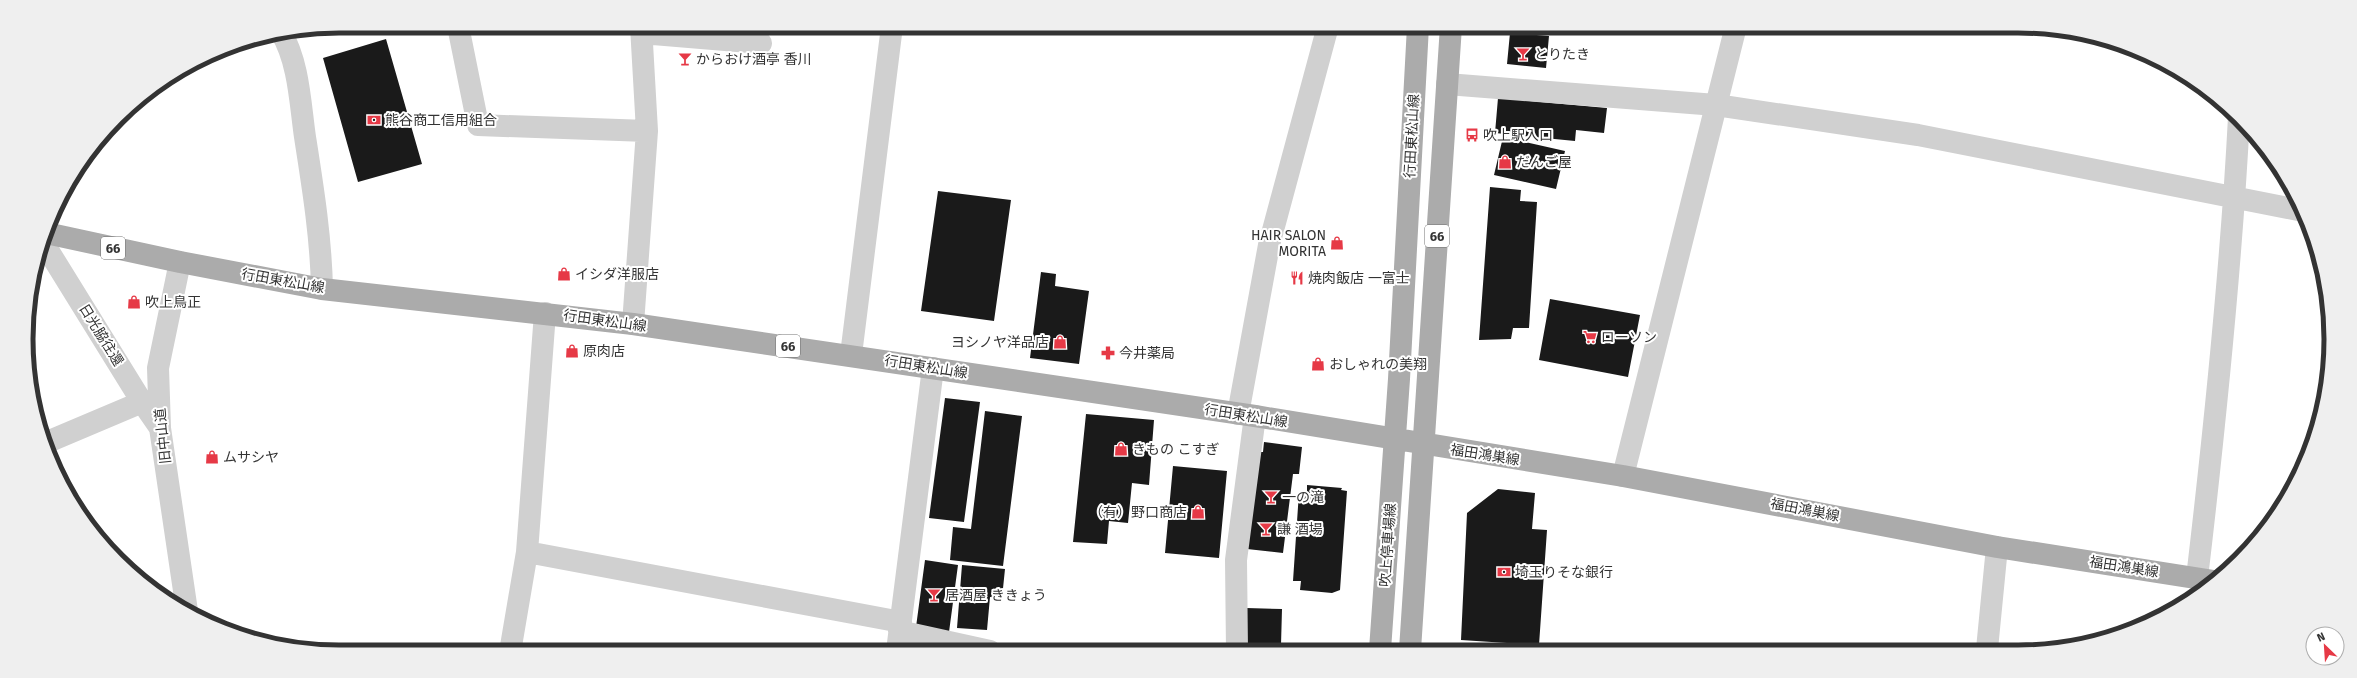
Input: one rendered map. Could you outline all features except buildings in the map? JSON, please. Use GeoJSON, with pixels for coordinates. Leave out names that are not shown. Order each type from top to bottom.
{"type":"FeatureCollection","features":[{"type":"Feature","properties":{"kind":"main road","name":"行田東松山線"},"geometry":{"type":"LineString","coordinates":[[52,234],[180,262],[322,289],[633,324],[851,355],[1246,415],[1395,440],[1418,33]]}},
{"type":"Feature","properties":{"kind":"main road","name":"66"},"geometry":{"type":"LineString","coordinates":[[1424,445],[1451,33]]}},
{"type":"Feature","properties":{"kind":"main road","name":"福田鴻巣線"},"geometry":{"type":"LineString","coordinates":[[1395,440],[1624,476],[1997,547],[2205,579]]}},
{"type":"Feature","properties":{"kind":"main road","name":"吹上停車場線"},"geometry":{"type":"LineString","coordinates":[[1380,645],[1395,440]]}},
{"type":"Feature","properties":{"kind":"main road","name":"吹上停車場線"},"geometry":{"type":"LineString","coordinates":[[1410,645],[1424,445]]}},
{"type":"Feature","properties":{"kind":"street"},"geometry":{"type":"LineString","coordinates":[[459,33],[478,125],[647,131]]}},
{"type":"Feature","properties":{"kind":"street"},"geometry":{"type":"LineString","coordinates":[[633,324],[647,131],[641,33]]}},
{"type":"Feature","properties":{"kind":"street"},"geometry":{"type":"LineString","coordinates":[[675,33],[761,43]]}},
{"type":"Feature","properties":{"kind":"street"},"geometry":{"type":"LineString","coordinates":[[851,355],[891,33]]}},
{"type":"Feature","properties":{"kind":"street"},"geometry":{"type":"LineString","coordinates":[[1237,645],[1236,560],[1246,415],[1269,245],[1326,33]]}},
{"type":"Feature","properties":{"kind":"street"},"geometry":{"type":"LineString","coordinates":[[1624,476],[1734,33]]}},
{"type":"Feature","properties":{"kind":"street"},"geometry":{"type":"LineString","coordinates":[[285,38],[289,46],[297,80],[321,255],[322,289]]}},
{"type":"Feature","properties":{"kind":"street"},"geometry":{"type":"LineString","coordinates":[[1447,84],[1716,105],[1918,135],[2295,209]]}},
{"type":"Feature","properties":{"kind":"street"},"geometry":{"type":"LineString","coordinates":[[2205,579],[2213,437],[2235,198],[2238,127]]}},
{"type":"Feature","properties":{"kind":"street","name":"日光脇往還"},"geometry":{"type":"LineString","coordinates":[[47,248],[142,402],[160,428]]}},
{"type":"Feature","properties":{"kind":"street","name":"旧中山道"},"geometry":{"type":"LineString","coordinates":[[180,262],[158,368],[160,428],[186,604]]}},
{"type":"Feature","properties":{"kind":"street"},"geometry":{"type":"LineString","coordinates":[[511,645],[527,552],[545,313]]}},
{"type":"Feature","properties":{"kind":"street"},"geometry":{"type":"LineString","coordinates":[[899,635],[933,368]]}},
{"type":"Feature","properties":{"kind":"street"},"geometry":{"type":"LineString","coordinates":[[50,441],[142,402]]}},
{"type":"Feature","properties":{"kind":"street"},"geometry":{"type":"LineString","coordinates":[[1987,645],[1997,547]]}},
{"type":"Feature","properties":{"kind":"street"},"geometry":{"type":"LineString","coordinates":[[527,552],[899,635],[956,645]]}},
{"type":"Feature","properties":{"kind":"place","name":"とりたき"},"geometry":{"type":"Point","coordinates":[1523,54]}},
{"type":"Feature","properties":{"kind":"place","name":"からおけ酒亭 香川"},"geometry":{"type":"Point","coordinates":[685,59]}},
{"type":"Feature","properties":{"kind":"place","name":"熊谷商工信用組合"},"geometry":{"type":"Point","coordinates":[374,120]}},
{"type":"Feature","properties":{"kind":"place","name":"吹上駅入口"},"geometry":{"type":"Point","coordinates":[1472,135]}},
{"type":"Feature","properties":{"kind":"place","name":"だんご屋"},"geometry":{"type":"Point","coordinates":[1505,162]}},
{"type":"Feature","properties":{"kind":"place","name":"HAIR SALON MORITA"},"geometry":{"type":"Point","coordinates":[1337,243]}},
{"type":"Feature","properties":{"kind":"place","name":"イシダ洋服店"},"geometry":{"type":"Point","coordinates":[564,274]}},
{"type":"Feature","properties":{"kind":"place","name":"焼肉飯店 一富士"},"geometry":{"type":"Point","coordinates":[1297,278]}},
{"type":"Feature","properties":{"kind":"place","name":"吹上鳥正"},"geometry":{"type":"Point","coordinates":[134,302]}},
{"type":"Feature","properties":{"kind":"place","name":"ローソン"},"geometry":{"type":"Point","coordinates":[1590,337]}},
{"type":"Feature","properties":{"kind":"place","name":"ヨシノヤ洋品店"},"geometry":{"type":"Point","coordinates":[1060,342]}},
{"type":"Feature","properties":{"kind":"place","name":"原肉店"},"geometry":{"type":"Point","coordinates":[572,351]}},
{"type":"Feature","properties":{"kind":"place","name":"今井薬局"},"geometry":{"type":"Point","coordinates":[1108,353]}},
{"type":"Feature","properties":{"kind":"place","name":"おしゃれの美翔"},"geometry":{"type":"Point","coordinates":[1318,364]}},
{"type":"Feature","properties":{"kind":"place","name":"きもの こすぎ"},"geometry":{"type":"Point","coordinates":[1121,449]}},
{"type":"Feature","properties":{"kind":"place","name":"ムサシヤ"},"geometry":{"type":"Point","coordinates":[212,457]}},
{"type":"Feature","properties":{"kind":"place","name":"一の滝"},"geometry":{"type":"Point","coordinates":[1271,497]}},
{"type":"Feature","properties":{"kind":"place","name":"（有）野口商店"},"geometry":{"type":"Point","coordinates":[1198,512]}},
{"type":"Feature","properties":{"kind":"place","name":"謙 酒場"},"geometry":{"type":"Point","coordinates":[1266,529]}},
{"type":"Feature","properties":{"kind":"place","name":"埼玉りそな銀行"},"geometry":{"type":"Point","coordinates":[1504,572]}},
{"type":"Feature","properties":{"kind":"place","name":"居酒屋 ききょう"},"geometry":{"type":"Point","coordinates":[934,595]}}]}
